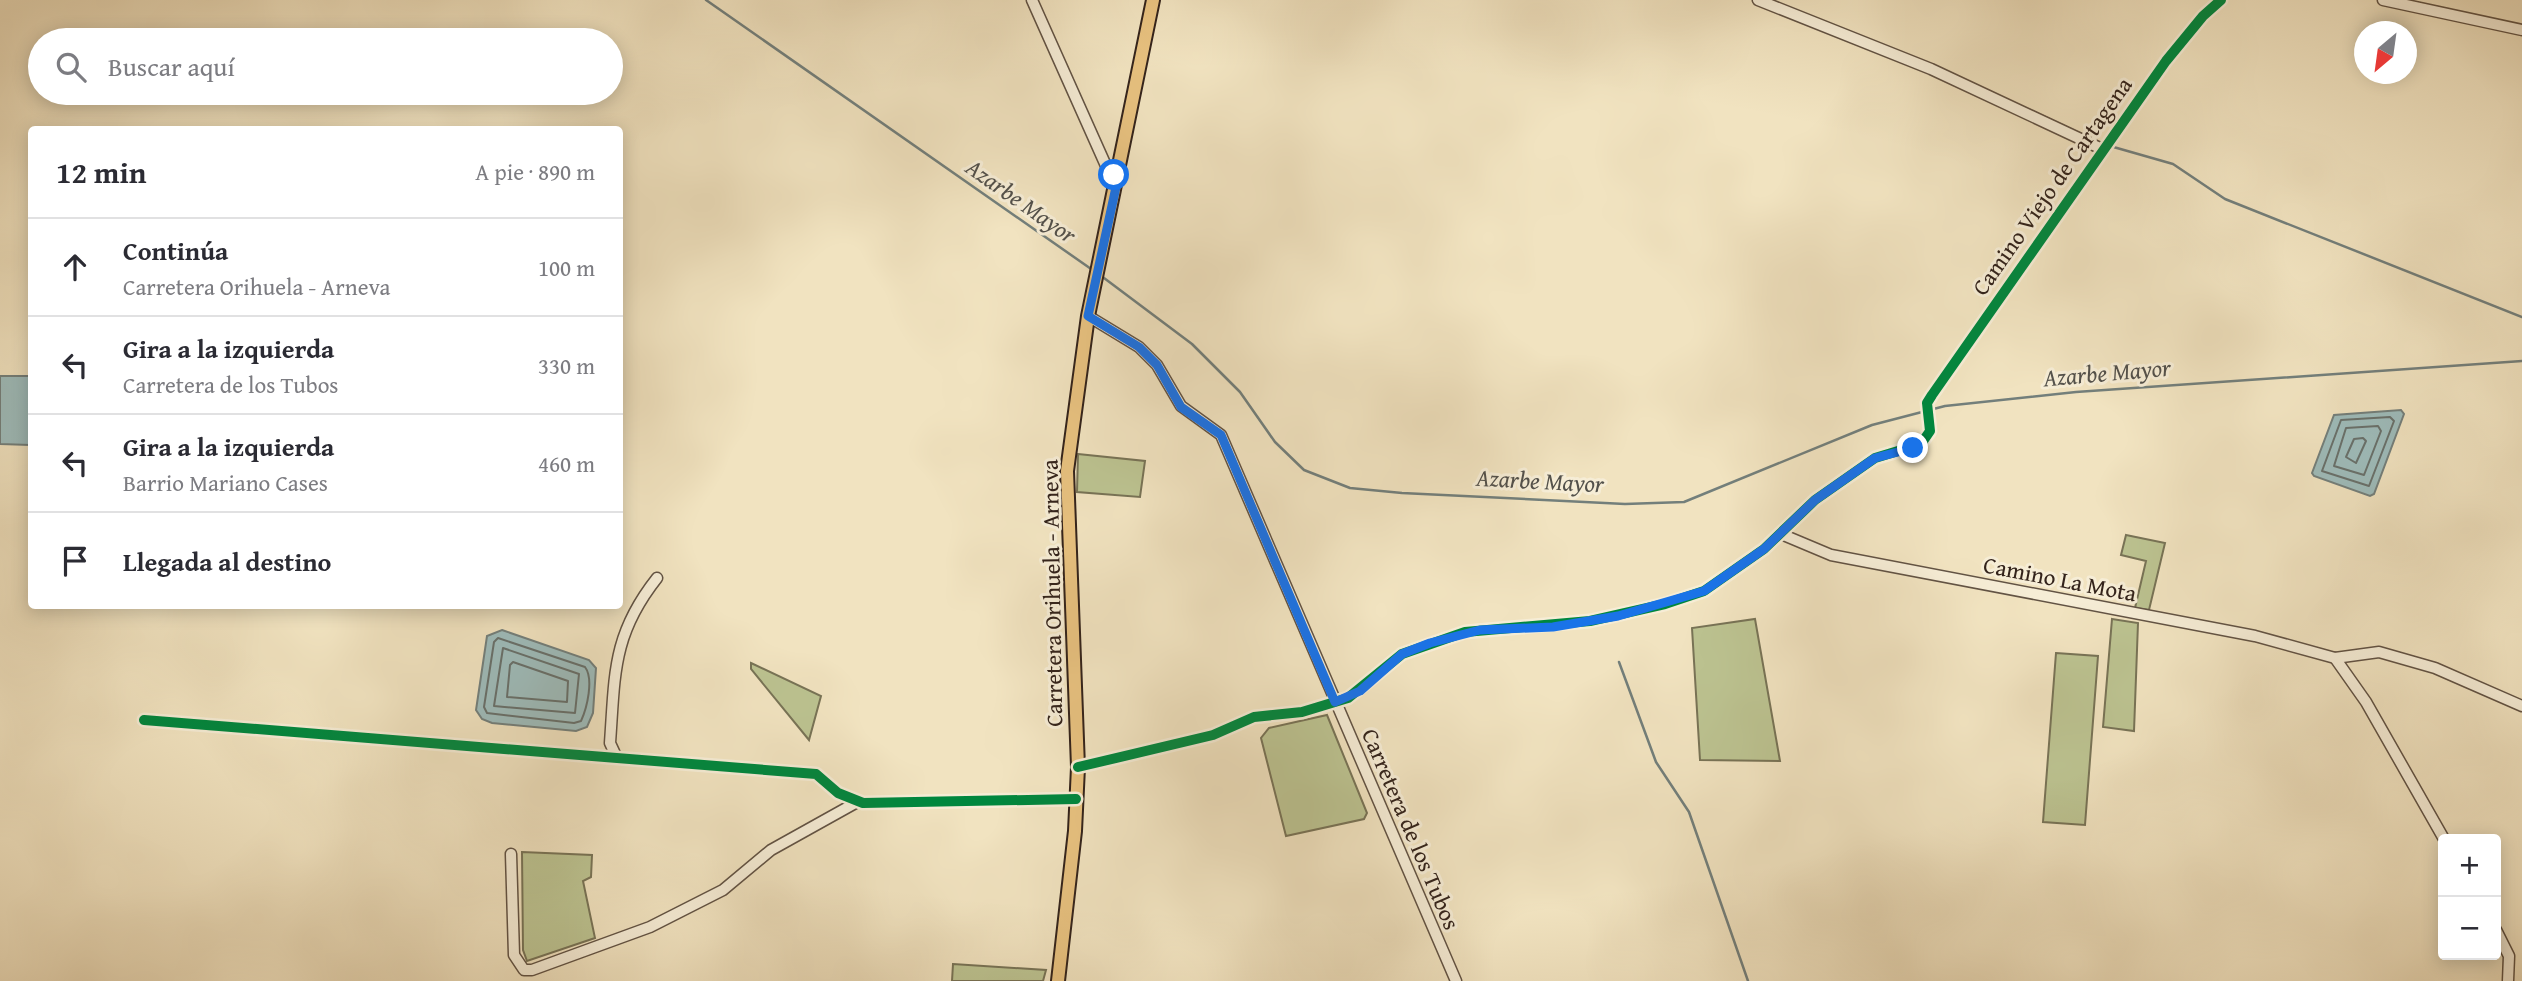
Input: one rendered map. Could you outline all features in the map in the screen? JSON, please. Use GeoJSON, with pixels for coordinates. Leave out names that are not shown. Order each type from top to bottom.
{"type":"FeatureCollection","features":[{"type":"Feature","properties":{"kind":"main road","name":"Carretera Orihuela - Arneva"},"geometry":{"type":"LineString","coordinates":[[1058,981],[1078,766],[1067,471],[1088,316],[1153,0]]}},
{"type":"Feature","properties":{"kind":"street"},"geometry":{"type":"LineString","coordinates":[[1032,0],[1107,169],[1118,178]]}},
{"type":"Feature","properties":{"kind":"street"},"geometry":{"type":"LineString","coordinates":[[1758,0],[1931,69],[2102,149]]}},
{"type":"Feature","properties":{"kind":"street","name":"Camino Viejo de Cartagena"},"geometry":{"type":"LineString","coordinates":[[1780,534],[1815,500],[1875,458],[1921,444],[1930,431],[1927,403],[2102,149],[2184,38],[2221,0]]}},
{"type":"Feature","properties":{"kind":"street"},"geometry":{"type":"LineString","coordinates":[[2383,0],[2522,30]]}},
{"type":"Feature","properties":{"kind":"street","name":"Carretera de los Tubos"},"geometry":{"type":"LineString","coordinates":[[1088,316],[1139,347],[1157,365],[1181,407],[1221,435],[1456,981]]}},
{"type":"Feature","properties":{"kind":"street"},"geometry":{"type":"LineString","coordinates":[[1078,766],[1213,735],[1254,717],[1302,712],[1335,702],[1360,691],[1402,654],[1465,632],[1578,623],[1684,599],[1718,582],[1780,534]]}},
{"type":"Feature","properties":{"kind":"street","name":"Camino La Mota"},"geometry":{"type":"LineString","coordinates":[[1780,534],[1831,555],[2255,636],[2335,658]]}},
{"type":"Feature","properties":{"kind":"street"},"geometry":{"type":"LineString","coordinates":[[616,756],[610,743],[617,652],[629,620],[657,578]]}},
{"type":"Feature","properties":{"kind":"street"},"geometry":{"type":"LineString","coordinates":[[2441,834],[2366,702],[2335,658],[2379,652],[2435,668],[2522,706]]}},
{"type":"Feature","properties":{"kind":"street"},"geometry":{"type":"LineString","coordinates":[[144,720],[816,774],[838,793],[859,802],[887,804],[1076,799]]}},
{"type":"Feature","properties":{"kind":"street"},"geometry":{"type":"LineString","coordinates":[[511,853],[514,955],[524,970],[532,970],[650,927],[723,890],[771,850],[859,802]]}},
{"type":"Feature","properties":{"kind":"street"},"geometry":{"type":"LineString","coordinates":[[2501,940],[2509,956],[2508,981]]}},
{"type":"Feature","properties":{"kind":"green space"},"geometry":{"type":"Polygon","coordinates":[[[1078,454],[1145,461],[1140,497],[1077,492],[1078,454]]]}},
{"type":"Feature","properties":{"kind":"green space"},"geometry":{"type":"Polygon","coordinates":[[[2126,535],[2165,543],[2149,610],[2135,608],[2146,561],[2121,555],[2126,535]]]}},
{"type":"Feature","properties":{"kind":"green space"},"geometry":{"type":"Polygon","coordinates":[[[1755,619],[1780,761],[1700,760],[1692,628],[1755,619]]]}},
{"type":"Feature","properties":{"kind":"green space"},"geometry":{"type":"Polygon","coordinates":[[[2112,619],[2138,623],[2134,731],[2103,727],[2112,619]]]}},
{"type":"Feature","properties":{"kind":"green space"},"geometry":{"type":"Polygon","coordinates":[[[2056,653],[2098,656],[2085,825],[2043,822],[2056,653]]]}},
{"type":"Feature","properties":{"kind":"green space"},"geometry":{"type":"Polygon","coordinates":[[[751,663],[821,696],[809,740],[751,669],[751,663]]]}},
{"type":"Feature","properties":{"kind":"green space"},"geometry":{"type":"Polygon","coordinates":[[[1327,715],[1367,813],[1364,819],[1286,836],[1261,738],[1269,728],[1327,715]]]}},
{"type":"Feature","properties":{"kind":"green space"},"geometry":{"type":"Polygon","coordinates":[[[522,852],[592,855],[591,877],[583,881],[595,938],[527,961],[523,950],[522,852]]]}},
{"type":"Feature","properties":{"kind":"green space"},"geometry":{"type":"Polygon","coordinates":[[[953,964],[1046,970],[1043,981],[952,981],[953,964]]]}},
{"type":"Feature","properties":{"kind":"water"},"geometry":{"type":"Polygon","coordinates":[[[0,376],[28,376],[28,445],[0,444],[0,376]]]}},
{"type":"Feature","properties":{"kind":"water"},"geometry":{"type":"Polygon","coordinates":[[[2401,410],[2404,414],[2374,494],[2370,496],[2314,476],[2312,473],[2334,415],[2401,410]]]}},
{"type":"Feature","properties":{"kind":"water"},"geometry":{"type":"Polygon","coordinates":[[[502,630],[589,660],[596,668],[593,713],[587,727],[576,731],[492,723],[482,719],[476,710],[487,636],[502,630]]]}},
{"type":"Feature","properties":{"kind":"waterway","name":"Azarbe Mayor"},"geometry":{"type":"LineString","coordinates":[[706,0],[1094,271]]}},
{"type":"Feature","properties":{"kind":"waterway"},"geometry":{"type":"LineString","coordinates":[[2030,110],[2100,143]]}},
{"type":"Feature","properties":{"kind":"waterway"},"geometry":{"type":"LineString","coordinates":[[2110,146],[2173,164],[2225,199],[2522,317]]}},
{"type":"Feature","properties":{"kind":"waterway","name":"Azarbe Mayor"},"geometry":{"type":"LineString","coordinates":[[1100,275],[1192,344],[1240,392],[1275,442],[1304,470],[1350,488],[1402,493],[1625,504],[1684,502],[1872,425],[1945,406],[2076,392],[2522,361]]}},
{"type":"Feature","properties":{"kind":"waterway"},"geometry":{"type":"LineString","coordinates":[[1619,662],[1656,762],[1689,812],[1748,981]]}},
{"type":"Feature","properties":{"kind":"cycle path"},"geometry":{"type":"LineString","coordinates":[[1078,767],[1213,735],[1254,717],[1302,712],[1348,698],[1402,654],[1465,632],[1590,621],[1665,604],[1704,591],[1764,549],[1815,500],[1875,458],[1921,444],[1930,431],[1927,403],[1932,395],[2166,61],[2203,16],[2221,0]]}},
{"type":"Feature","properties":{"kind":"cycle path"},"geometry":{"type":"LineString","coordinates":[[144,720],[816,774],[838,793],[863,803],[1076,799]]}},
{"type":"Feature","properties":{"kind":"route"},"geometry":{"type":"LineString","coordinates":[[1114,175],[1118,178],[1088,316],[1139,347],[1157,365],[1181,407],[1209,424],[1221,435],[1335,702],[1360,691],[1402,654],[1465,632],[1553,627],[1590,621],[1684,599],[1704,591],[1764,549],[1815,500],[1875,458],[1913,448]]}}]}
